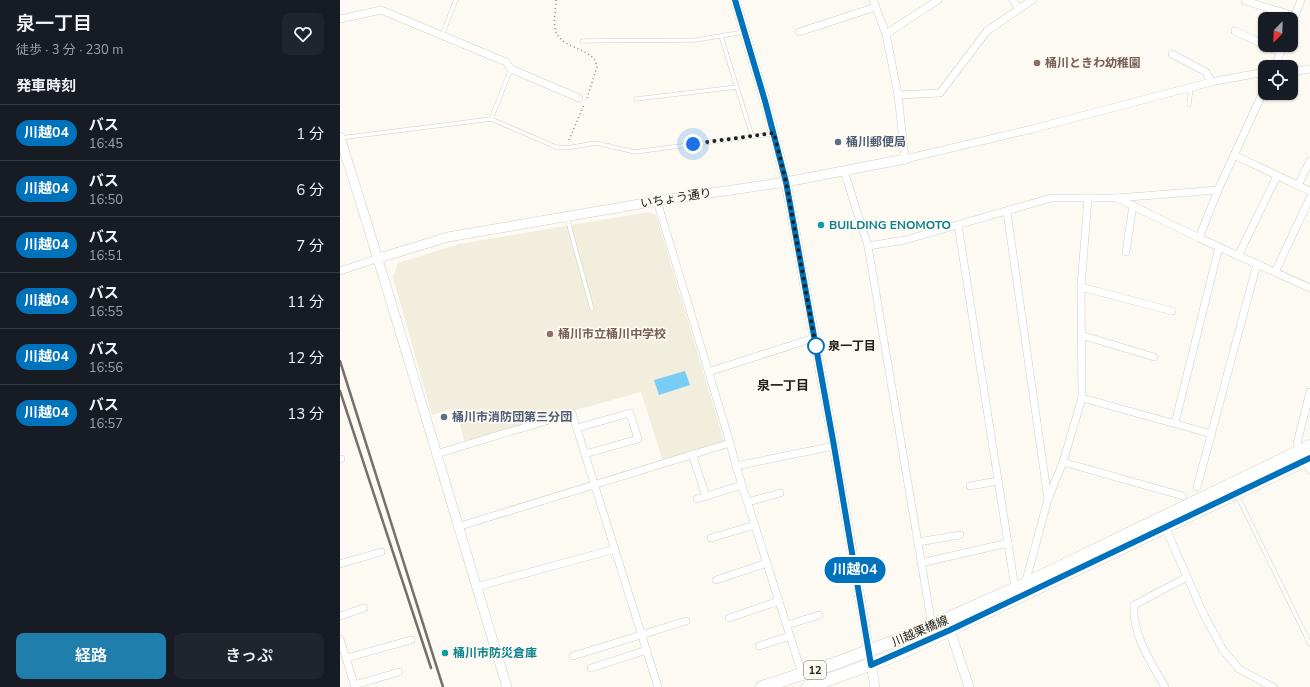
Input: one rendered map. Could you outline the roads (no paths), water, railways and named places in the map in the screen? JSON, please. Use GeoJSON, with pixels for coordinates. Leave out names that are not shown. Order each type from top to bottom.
{"type":"FeatureCollection","features":[{"type":"Feature","properties":{"kind":"main road","name":"川越栗橋線"},"geometry":{"type":"LineString","coordinates":[[808,687],[871,665],[950,630],[1237,494],[1307,457]]}},
{"type":"Feature","properties":{"kind":"main road","name":"川越栗橋線"},"geometry":{"type":"LineString","coordinates":[[762,687],[869,651],[932,626],[1307,457]]}},
{"type":"Feature","properties":{"kind":"street"},"geometry":{"type":"LineString","coordinates":[[735,0],[774,133],[786,182],[834,446],[875,687]]}},
{"type":"Feature","properties":{"kind":"street"},"geometry":{"type":"LineString","coordinates":[[873,0],[886,34],[898,95],[905,159],[1032,129],[1211,82],[1258,73]]}},
{"type":"Feature","properties":{"kind":"street"},"geometry":{"type":"LineString","coordinates":[[886,34],[938,0]]}},
{"type":"Feature","properties":{"kind":"street"},"geometry":{"type":"LineString","coordinates":[[1013,0],[1018,8]]}},
{"type":"Feature","properties":{"kind":"street"},"geometry":{"type":"LineString","coordinates":[[898,95],[940,93],[988,31],[1018,8],[1032,0]]}},
{"type":"Feature","properties":{"kind":"street"},"geometry":{"type":"LineString","coordinates":[[1297,12],[1302,0]]}},
{"type":"Feature","properties":{"kind":"street"},"geometry":{"type":"LineString","coordinates":[[1245,2],[1281,12]]}},
{"type":"Feature","properties":{"kind":"street"},"geometry":{"type":"LineString","coordinates":[[799,32],[876,8]]}},
{"type":"Feature","properties":{"kind":"street"},"geometry":{"type":"LineString","coordinates":[[340,18],[381,10],[506,62],[511,69],[579,98]]}},
{"type":"Feature","properties":{"kind":"street"},"geometry":{"type":"LineString","coordinates":[[1236,31],[1258,42]]}},
{"type":"Feature","properties":{"kind":"street"},"geometry":{"type":"LineString","coordinates":[[1172,54],[1206,72],[1211,82]]}},
{"type":"Feature","properties":{"kind":"street"},"geometry":{"type":"LineString","coordinates":[[1298,71],[1310,69]]}},
{"type":"Feature","properties":{"kind":"street"},"geometry":{"type":"LineString","coordinates":[[1199,238],[1218,190],[1259,100]]}},
{"type":"Feature","properties":{"kind":"street"},"geometry":{"type":"LineString","coordinates":[[340,138],[379,258],[457,527],[507,687]]}},
{"type":"Feature","properties":{"kind":"street"},"geometry":{"type":"LineString","coordinates":[[1234,155],[1310,191]]}},
{"type":"Feature","properties":{"kind":"street","name":"いちょう通り"},"geometry":{"type":"LineString","coordinates":[[379,258],[448,237],[657,201],[786,182],[905,159]]}},
{"type":"Feature","properties":{"kind":"street"},"geometry":{"type":"LineString","coordinates":[[1298,185],[1310,161]]}},
{"type":"Feature","properties":{"kind":"street"},"geometry":{"type":"LineString","coordinates":[[844,171],[868,246],[932,626]]}},
{"type":"Feature","properties":{"kind":"street"},"geometry":{"type":"LineString","coordinates":[[1238,256],[1277,176]]}},
{"type":"Feature","properties":{"kind":"street"},"geometry":{"type":"LineString","coordinates":[[868,246],[905,240],[1051,198],[1117,198],[1218,190]]}},
{"type":"Feature","properties":{"kind":"street"},"geometry":{"type":"LineString","coordinates":[[1020,586],[1048,499],[1063,462],[1082,398],[1081,287],[1088,198]]}},
{"type":"Feature","properties":{"kind":"street"},"geometry":{"type":"LineString","coordinates":[[1117,198],[1199,238],[1310,288]]}},
{"type":"Feature","properties":{"kind":"street"},"geometry":{"type":"LineString","coordinates":[[1274,272],[1310,198]]}},
{"type":"Feature","properties":{"kind":"street"},"geometry":{"type":"LineString","coordinates":[[657,201],[736,466],[802,674]]}},
{"type":"Feature","properties":{"kind":"street"},"geometry":{"type":"LineString","coordinates":[[1126,252],[1133,206]]}},
{"type":"Feature","properties":{"kind":"street"},"geometry":{"type":"LineString","coordinates":[[1006,212],[1048,499]]}},
{"type":"Feature","properties":{"kind":"street"},"geometry":{"type":"LineString","coordinates":[[958,225],[1008,543],[1020,586]]}},
{"type":"Feature","properties":{"kind":"street"},"geometry":{"type":"LineString","coordinates":[[1175,423],[1219,247]]}},
{"type":"Feature","properties":{"kind":"street"},"geometry":{"type":"LineString","coordinates":[[340,271],[379,258]]}},
{"type":"Feature","properties":{"kind":"street"},"geometry":{"type":"LineString","coordinates":[[1197,488],[1257,264]]}},
{"type":"Feature","properties":{"kind":"street"},"geometry":{"type":"LineString","coordinates":[[1081,287],[1172,310]]}},
{"type":"Feature","properties":{"kind":"street"},"geometry":{"type":"LineString","coordinates":[[1082,335],[1154,357]]}},
{"type":"Feature","properties":{"kind":"street"},"geometry":{"type":"LineString","coordinates":[[708,372],[814,338]]}},
{"type":"Feature","properties":{"kind":"street"},"geometry":{"type":"LineString","coordinates":[[1307,457],[1297,443],[1310,392]]}},
{"type":"Feature","properties":{"kind":"street"},"geometry":{"type":"LineString","coordinates":[[1082,398],[1212,434]]}},
{"type":"Feature","properties":{"kind":"street"},"geometry":{"type":"LineString","coordinates":[[436,454],[572,413],[658,687]]}},
{"type":"Feature","properties":{"kind":"street"},"geometry":{"type":"LineString","coordinates":[[577,428],[630,413],[638,439],[585,454]]}},
{"type":"Feature","properties":{"kind":"street"},"geometry":{"type":"LineString","coordinates":[[457,527],[730,443]]}},
{"type":"Feature","properties":{"kind":"street"},"geometry":{"type":"LineString","coordinates":[[736,466],[834,446]]}},
{"type":"Feature","properties":{"kind":"street"},"geometry":{"type":"LineString","coordinates":[[692,454],[706,496]]}},
{"type":"Feature","properties":{"kind":"street"},"geometry":{"type":"LineString","coordinates":[[1063,462],[1183,496]]}},
{"type":"Feature","properties":{"kind":"street"},"geometry":{"type":"LineString","coordinates":[[970,486],[998,481]]}},
{"type":"Feature","properties":{"kind":"street"},"geometry":{"type":"LineString","coordinates":[[697,499],[742,485]]}},
{"type":"Feature","properties":{"kind":"street"},"geometry":{"type":"LineString","coordinates":[[748,502],[780,493]]}},
{"type":"Feature","properties":{"kind":"street"},"geometry":{"type":"LineString","coordinates":[[711,538],[755,525]]}},
{"type":"Feature","properties":{"kind":"street"},"geometry":{"type":"LineString","coordinates":[[1165,527],[1204,615],[1223,650],[1239,669],[1274,687]]}},
{"type":"Feature","properties":{"kind":"street"},"geometry":{"type":"LineString","coordinates":[[918,542],[960,535]]}},
{"type":"Feature","properties":{"kind":"street"},"geometry":{"type":"LineString","coordinates":[[922,563],[1008,543]]}},
{"type":"Feature","properties":{"kind":"street"},"geometry":{"type":"LineString","coordinates":[[476,587],[615,548]]}},
{"type":"Feature","properties":{"kind":"street"},"geometry":{"type":"LineString","coordinates":[[340,564],[381,552]]}},
{"type":"Feature","properties":{"kind":"street"},"geometry":{"type":"LineString","coordinates":[[716,580],[767,563]]}},
{"type":"Feature","properties":{"kind":"street"},"geometry":{"type":"LineString","coordinates":[[1165,687],[1148,659],[1133,618],[1134,604],[1187,577]]}},
{"type":"Feature","properties":{"kind":"street"},"geometry":{"type":"LineString","coordinates":[[729,618],[779,601]]}},
{"type":"Feature","properties":{"kind":"street"},"geometry":{"type":"LineString","coordinates":[[340,616],[364,608]]}},
{"type":"Feature","properties":{"kind":"street"},"geometry":{"type":"LineString","coordinates":[[786,625],[819,615]]}},
{"type":"Feature","properties":{"kind":"street"},"geometry":{"type":"LineString","coordinates":[[573,656],[642,633],[686,621]]}},
{"type":"Feature","properties":{"kind":"street"},"geometry":{"type":"LineString","coordinates":[[950,630],[969,687]]}},
{"type":"Feature","properties":{"kind":"street"},"geometry":{"type":"LineString","coordinates":[[759,646],[790,636]]}},
{"type":"Feature","properties":{"kind":"street"},"geometry":{"type":"LineString","coordinates":[[340,639],[354,686],[399,672]]}},
{"type":"Feature","properties":{"kind":"street"},"geometry":{"type":"LineString","coordinates":[[346,658],[411,640]]}},
{"type":"Feature","properties":{"kind":"street"},"geometry":{"type":"LineString","coordinates":[[591,668],[647,650]]}},
{"type":"Feature","properties":{"kind":"lane"},"geometry":{"type":"LineString","coordinates":[[442,35],[456,0]]}},
{"type":"Feature","properties":{"kind":"lane"},"geometry":{"type":"LineString","coordinates":[[582,41],[696,40],[744,32]]}},
{"type":"Feature","properties":{"kind":"lane"},"geometry":{"type":"LineString","coordinates":[[721,36],[752,136]]}},
{"type":"Feature","properties":{"kind":"lane"},"geometry":{"type":"LineString","coordinates":[[491,119],[511,69]]}},
{"type":"Feature","properties":{"kind":"lane"},"geometry":{"type":"LineString","coordinates":[[636,99],[737,87]]}},
{"type":"Feature","properties":{"kind":"lane"},"geometry":{"type":"LineString","coordinates":[[1189,105],[1191,87]]}},
{"type":"Feature","properties":{"kind":"lane"},"geometry":{"type":"LineString","coordinates":[[340,138],[491,119],[556,147],[566,148],[596,143],[635,152],[774,133]]}},
{"type":"Feature","properties":{"kind":"lane"},"geometry":{"type":"LineString","coordinates":[[566,217],[592,309]]}},
{"type":"Feature","properties":{"kind":"lane"},"geometry":{"type":"LineString","coordinates":[[1237,494],[1310,644]]}},
{"type":"Feature","properties":{"kind":"water"},"geometry":{"type":"Polygon","coordinates":[[[685,371],[690,385],[659,395],[654,380],[685,371]]]}},
{"type":"Feature","properties":{"kind":"railway"},"geometry":{"type":"LineString","coordinates":[[340,361],[443,687]]}},
{"type":"Feature","properties":{"kind":"railway"},"geometry":{"type":"LineString","coordinates":[[340,391],[431,668]]}},
{"type":"Feature","properties":{"kind":"place","name":"桶川ときわ幼稚園"},"geometry":{"type":"Point","coordinates":[1037,63]}},
{"type":"Feature","properties":{"kind":"place","name":"桶川郵便局"},"geometry":{"type":"Point","coordinates":[838,142]}},
{"type":"Feature","properties":{"kind":"place","name":"BUILDING ENOMOTO"},"geometry":{"type":"Point","coordinates":[821,225]}},
{"type":"Feature","properties":{"kind":"place","name":"桶川市立桶川中学校"},"geometry":{"type":"Point","coordinates":[550,334]}},
{"type":"Feature","properties":{"kind":"place","name":"泉一丁目"},"geometry":{"type":"Point","coordinates":[816,346]}},
{"type":"Feature","properties":{"kind":"place","name":"桶川市消防団第三分団"},"geometry":{"type":"Point","coordinates":[444,417]}},
{"type":"Feature","properties":{"kind":"place","name":"桶川市防災倉庫"},"geometry":{"type":"Point","coordinates":[445,653]}},
{"type":"Feature","properties":{"kind":"district","name":"泉一丁目"},"geometry":{"type":"Point","coordinates":[783,386]}}]}
